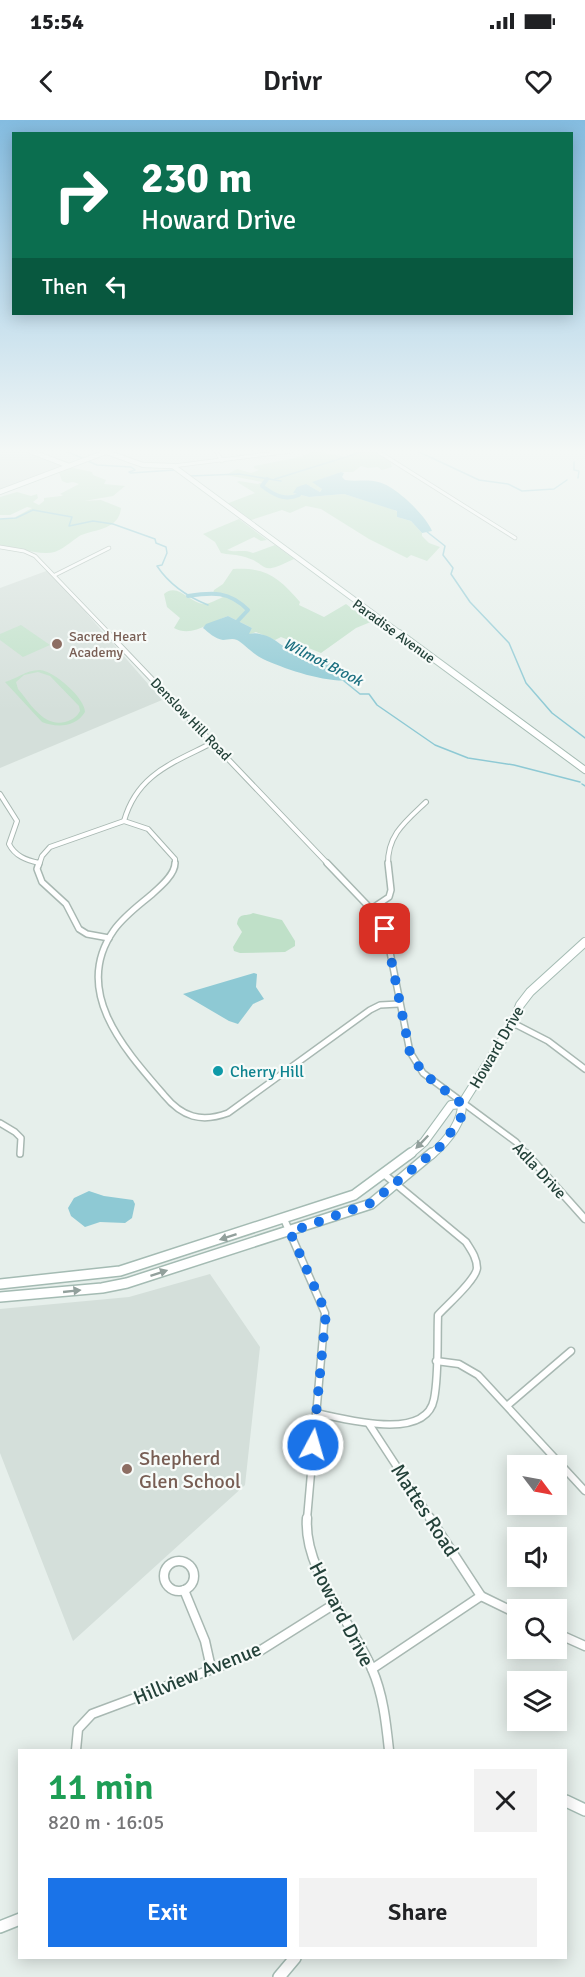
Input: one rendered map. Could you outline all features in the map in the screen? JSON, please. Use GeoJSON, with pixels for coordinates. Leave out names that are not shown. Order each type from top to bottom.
{"type":"FeatureCollection","features":[{"type":"Feature","properties":{"kind":"street","name":"Paradise Avenue"},"geometry":{"type":"LineString","coordinates":[[270,538],[585,770]]}},
{"type":"Feature","properties":{"kind":"street","name":"Denslow Hill Road"},"geometry":{"type":"LineString","coordinates":[[0,547],[30,553],[55,575],[371,909],[389,897],[391,890],[387,845],[394,833],[426,801]]}},
{"type":"Feature","properties":{"kind":"street"},"geometry":{"type":"LineString","coordinates":[[55,575],[109,548]]}},
{"type":"Feature","properties":{"kind":"street"},"geometry":{"type":"LineString","coordinates":[[124,821],[126,805],[139,786],[153,774],[212,743]]}},
{"type":"Feature","properties":{"kind":"street"},"geometry":{"type":"LineString","coordinates":[[0,794],[2,804],[14,813],[17,821],[9,844],[10,849],[26,860],[39,863]]}},
{"type":"Feature","properties":{"kind":"street"},"geometry":{"type":"LineString","coordinates":[[109,938],[87,934],[79,929],[66,904],[42,882],[37,869],[50,847],[124,821],[148,829],[175,859],[175,868],[164,883],[123,917],[109,938],[101,959],[97,985],[102,1006],[123,1047],[175,1107],[187,1116],[199,1119],[213,1119],[228,1113],[370,1010],[380,1005],[399,1004]]}},
{"type":"Feature","properties":{"kind":"street","name":"Adla Drive"},"geometry":{"type":"LineString","coordinates":[[378,919],[387,937],[410,1053],[423,1073],[516,1142],[585,1219]]}},
{"type":"Feature","properties":{"kind":"street","name":"Howard Drive"},"geometry":{"type":"LineString","coordinates":[[0,1297],[102,1288],[127,1283],[290,1232],[371,1203],[442,1145],[462,1116],[462,1104],[513,1023],[520,1005],[530,992],[585,942]]}},
{"type":"Feature","properties":{"kind":"street"},"geometry":{"type":"LineString","coordinates":[[513,1023],[548,1041],[585,1069]]}},
{"type":"Feature","properties":{"kind":"street","name":"Howard Drive"},"geometry":{"type":"LineString","coordinates":[[0,1284],[102,1275],[137,1267],[354,1195],[385,1175],[424,1142],[451,1106],[462,1104]]}},
{"type":"Feature","properties":{"kind":"street"},"geometry":{"type":"LineString","coordinates":[[0,1123],[22,1138],[24,1145],[20,1154]]}},
{"type":"Feature","properties":{"kind":"street"},"geometry":{"type":"LineString","coordinates":[[316,1413],[369,1424],[410,1423],[425,1417],[434,1401],[438,1314],[477,1269],[474,1254],[466,1242],[385,1175]]}},
{"type":"Feature","properties":{"kind":"street","name":"Howard Drive"},"geometry":{"type":"LineString","coordinates":[[284,1219],[326,1313],[306,1535],[315,1564],[372,1669],[383,1708],[390,1749]]}},
{"type":"Feature","properties":{"kind":"street"},"geometry":{"type":"LineString","coordinates":[[102,1275],[102,1288]]}},
{"type":"Feature","properties":{"kind":"street"},"geometry":{"type":"LineString","coordinates":[[39,1294],[40,1280]]}},
{"type":"Feature","properties":{"kind":"street"},"geometry":{"type":"LineString","coordinates":[[508,1405],[571,1351]]}},
{"type":"Feature","properties":{"kind":"street"},"geometry":{"type":"LineString","coordinates":[[436,1361],[459,1364],[478,1375],[585,1491]]}},
{"type":"Feature","properties":{"kind":"street","name":"Mattes Road"},"geometry":{"type":"LineString","coordinates":[[369,1424],[481,1596]]}},
{"type":"Feature","properties":{"kind":"street"},"geometry":{"type":"LineString","coordinates":[[178,1561],[189,1564],[193,1575],[192,1581],[184,1590],[179,1592],[168,1588],[164,1577],[168,1566],[178,1561]]}},
{"type":"Feature","properties":{"kind":"street"},"geometry":{"type":"LineString","coordinates":[[184,1590],[205,1641],[212,1668]]}},
{"type":"Feature","properties":{"kind":"street"},"geometry":{"type":"LineString","coordinates":[[372,1669],[481,1596],[507,1609]]}},
{"type":"Feature","properties":{"kind":"street","name":"Hillview Avenue"},"geometry":{"type":"LineString","coordinates":[[76,1749],[75,1741],[80,1725],[92,1714],[258,1652],[336,1603]]}},
{"type":"Feature","properties":{"kind":"street"},"geometry":{"type":"LineString","coordinates":[[567,1638],[585,1646]]}},
{"type":"Feature","properties":{"kind":"street"},"geometry":{"type":"LineString","coordinates":[[567,1801],[585,1810]]}},
{"type":"Feature","properties":{"kind":"street"},"geometry":{"type":"LineString","coordinates":[[0,1927],[18,1920]]}},
{"type":"Feature","properties":{"kind":"street"},"geometry":{"type":"LineString","coordinates":[[279,1977],[295,1959]]}},
{"type":"Feature","properties":{"kind":"shaded area","name":"Sacred Heart Academy"},"geometry":{"type":"Polygon","coordinates":[[[49,570],[162,700],[0,768],[0,588],[49,570]]]}},
{"type":"Feature","properties":{"kind":"shaded area","name":"Shepherd Glen School"},"geometry":{"type":"Polygon","coordinates":[[[210,1274],[260,1347],[245,1485],[73,1641],[0,1453],[0,1309],[129,1297],[210,1274]]]}},
{"type":"Feature","properties":{"kind":"green space"},"geometry":{"type":"Polygon","coordinates":[[[0,538],[77,538],[51,553],[0,546],[0,538]]]}},
{"type":"Feature","properties":{"kind":"green space"},"geometry":{"type":"Polygon","coordinates":[[[208,538],[253,538],[227,550],[253,553],[275,545],[294,559],[274,568],[268,568],[251,559],[221,553],[215,542],[208,538]]]}},
{"type":"Feature","properties":{"kind":"green space"},"geometry":{"type":"Polygon","coordinates":[[[255,538],[267,540],[261,541],[255,538]]]}},
{"type":"Feature","properties":{"kind":"green space"},"geometry":{"type":"Polygon","coordinates":[[[367,538],[424,538],[429,543],[440,547],[427,561],[411,555],[407,558],[367,538]]]}},
{"type":"Feature","properties":{"kind":"green space"},"geometry":{"type":"Polygon","coordinates":[[[233,569],[254,570],[271,576],[300,602],[299,605],[324,617],[346,604],[358,613],[362,611],[373,621],[356,628],[321,653],[281,637],[275,640],[256,632],[248,635],[252,628],[228,616],[194,630],[181,631],[174,628],[180,618],[167,607],[164,594],[174,590],[199,603],[211,602],[223,597],[213,593],[214,590],[223,584],[233,569]]]}},
{"type":"Feature","properties":{"kind":"green space"},"geometry":{"type":"Polygon","coordinates":[[[21,625],[50,645],[23,657],[0,640],[0,634],[21,625]]]}},
{"type":"Feature","properties":{"kind":"green space"},"geometry":{"type":"Polygon","coordinates":[[[35,670],[53,675],[68,686],[80,700],[85,712],[77,721],[66,725],[42,722],[5,682],[35,670]],[[38,672],[24,675],[16,682],[18,689],[38,713],[50,721],[65,722],[76,717],[80,711],[79,706],[50,676],[38,672]]]}},
{"type":"Feature","properties":{"kind":"green space"},"geometry":{"type":"Polygon","coordinates":[[[253,913],[282,920],[295,941],[295,946],[285,952],[240,953],[234,951],[233,947],[242,932],[237,924],[238,920],[241,916],[253,913]]]}},
{"type":"Feature","properties":{"kind":"water"},"geometry":{"type":"Polygon","coordinates":[[[228,616],[252,628],[249,634],[267,636],[289,649],[361,678],[325,679],[285,668],[256,655],[237,640],[220,639],[203,628],[206,624],[228,616]]]}},
{"type":"Feature","properties":{"kind":"water"},"geometry":{"type":"Polygon","coordinates":[[[257,974],[256,987],[264,999],[253,1004],[238,1024],[183,994],[257,974]]]}},
{"type":"Feature","properties":{"kind":"water"},"geometry":{"type":"Polygon","coordinates":[[[89,1191],[104,1196],[133,1200],[135,1204],[132,1218],[125,1223],[100,1222],[85,1227],[71,1216],[68,1208],[74,1198],[89,1191]]]}},
{"type":"Feature","properties":{"kind":"waterway","name":"Wilmot Brook"},"geometry":{"type":"LineString","coordinates":[[151,538],[155,539],[156,543],[166,547],[167,553],[162,565],[157,566],[167,579],[193,598],[208,605]]}},
{"type":"Feature","properties":{"kind":"waterway"},"geometry":{"type":"LineString","coordinates":[[434,538],[445,546],[443,555],[453,568],[451,574],[470,602],[509,643],[526,683],[552,713],[585,738]]}},
{"type":"Feature","properties":{"kind":"waterway"},"geometry":{"type":"LineString","coordinates":[[188,596],[220,594],[234,599],[248,610],[234,625]]}},
{"type":"Feature","properties":{"kind":"waterway","name":"Wilmot Brook"},"geometry":{"type":"LineString","coordinates":[[344,681],[360,694],[369,694],[377,705],[435,745],[468,758],[514,765],[580,782]]}},
{"type":"Feature","properties":{"kind":"place","name":"Sacred Heart Academy"},"geometry":{"type":"Point","coordinates":[57,644]}},
{"type":"Feature","properties":{"kind":"place","name":"Cherry Hill"},"geometry":{"type":"Point","coordinates":[218,1071]}},
{"type":"Feature","properties":{"kind":"place","name":"Shepherd Glen School"},"geometry":{"type":"Point","coordinates":[127,1469]}},
{"type":"Feature","properties":{"kind":"route"},"geometry":{"type":"LineString","coordinates":[[313,1445],[326,1313],[290,1232],[371,1203],[442,1145],[462,1116],[462,1104],[423,1073],[410,1053],[404,1033],[385,929]]}}]}
